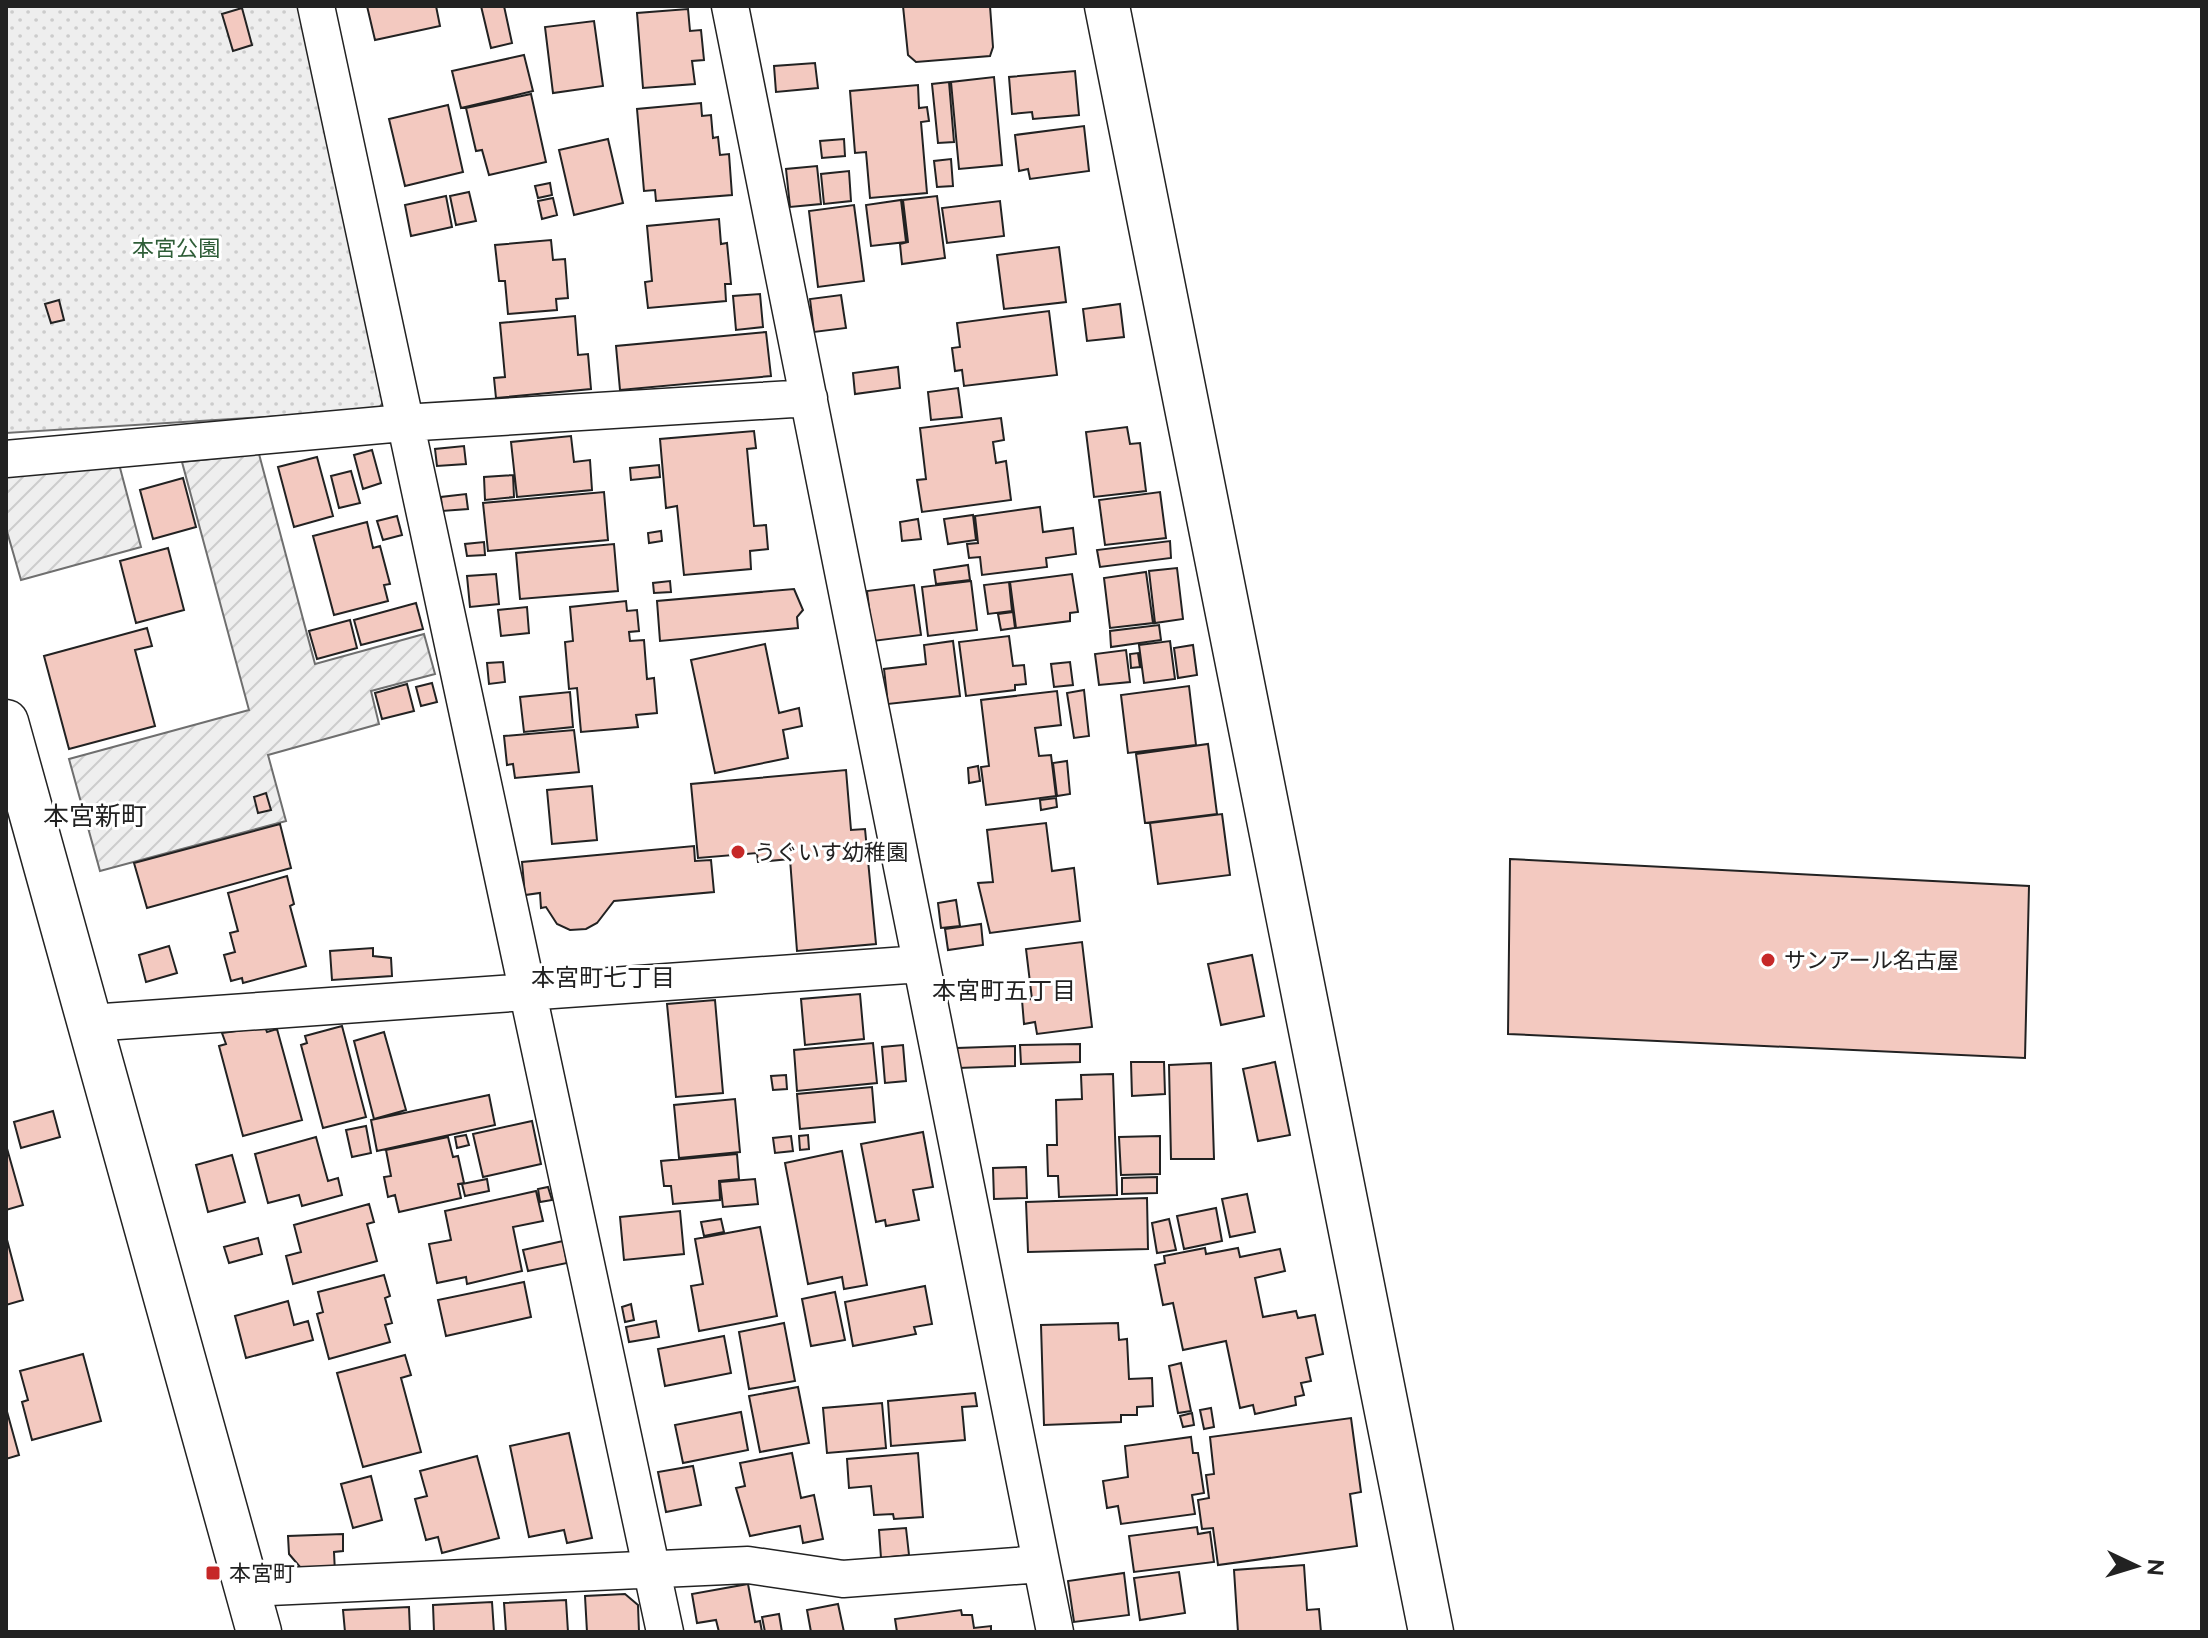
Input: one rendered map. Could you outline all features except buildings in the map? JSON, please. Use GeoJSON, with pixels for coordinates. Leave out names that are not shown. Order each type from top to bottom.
{"type":"FeatureCollection","features":[{"type":"Feature","properties":{"kind":"street"},"geometry":{"type":"LineString","coordinates":[[316,6],[403,423],[665,1632]]}},
{"type":"Feature","properties":{"kind":"street"},"geometry":{"type":"LineString","coordinates":[[730,6],[1055,1632]]}},
{"type":"Feature","properties":{"kind":"street"},"geometry":{"type":"LineString","coordinates":[[1107,6],[1431,1632]]}},
{"type":"Feature","properties":{"kind":"street"},"geometry":{"type":"LineString","coordinates":[[6,459],[403,423],[809,398]]}},
{"type":"Feature","properties":{"kind":"street"},"geometry":{"type":"LineString","coordinates":[[6,722],[259,1632]]}},
{"type":"Feature","properties":{"kind":"street"},"geometry":{"type":"LineString","coordinates":[[90,1023],[921,964]]}},
{"type":"Feature","properties":{"kind":"street"},"geometry":{"type":"LineString","coordinates":[[246,1588],[748,1565],[843,1579],[1041,1564]]}},
{"type":"Feature","properties":{"kind":"green space","name":"本宮公園"},"geometry":{"type":"Polygon","coordinates":[[[6,6],[299,6],[383,402],[378,410],[6,433],[6,6]]]}},
{"type":"Feature","properties":{"kind":"green space"},"geometry":{"type":"Polygon","coordinates":[[[259,454],[315,664],[424,634],[435,674],[371,691],[379,724],[268,755],[286,821],[100,871],[69,759],[249,710],[182,462],[259,454]]]}},
{"type":"Feature","properties":{"kind":"green space"},"geometry":{"type":"Polygon","coordinates":[[[119,464],[141,547],[21,580],[6,528],[6,471],[119,464]]]}},
{"type":"Feature","properties":{"kind":"place","name":"うぐいす幼稚園"},"geometry":{"type":"Point","coordinates":[738,852]}},
{"type":"Feature","properties":{"kind":"place","name":"サンアール名古屋"},"geometry":{"type":"Point","coordinates":[1768,960]}},
{"type":"Feature","properties":{"kind":"place","name":"本宮町"},"geometry":{"type":"Point","coordinates":[213,1573]}},
{"type":"Feature","properties":{"kind":"district","name":"本宮新町"},"geometry":{"type":"Point","coordinates":[95,816]}},
{"type":"Feature","properties":{"kind":"district","name":"本宮町七丁目"},"geometry":{"type":"Point","coordinates":[603,978]}},
{"type":"Feature","properties":{"kind":"district","name":"本宮町五丁目"},"geometry":{"type":"Point","coordinates":[1004,991]}}]}
